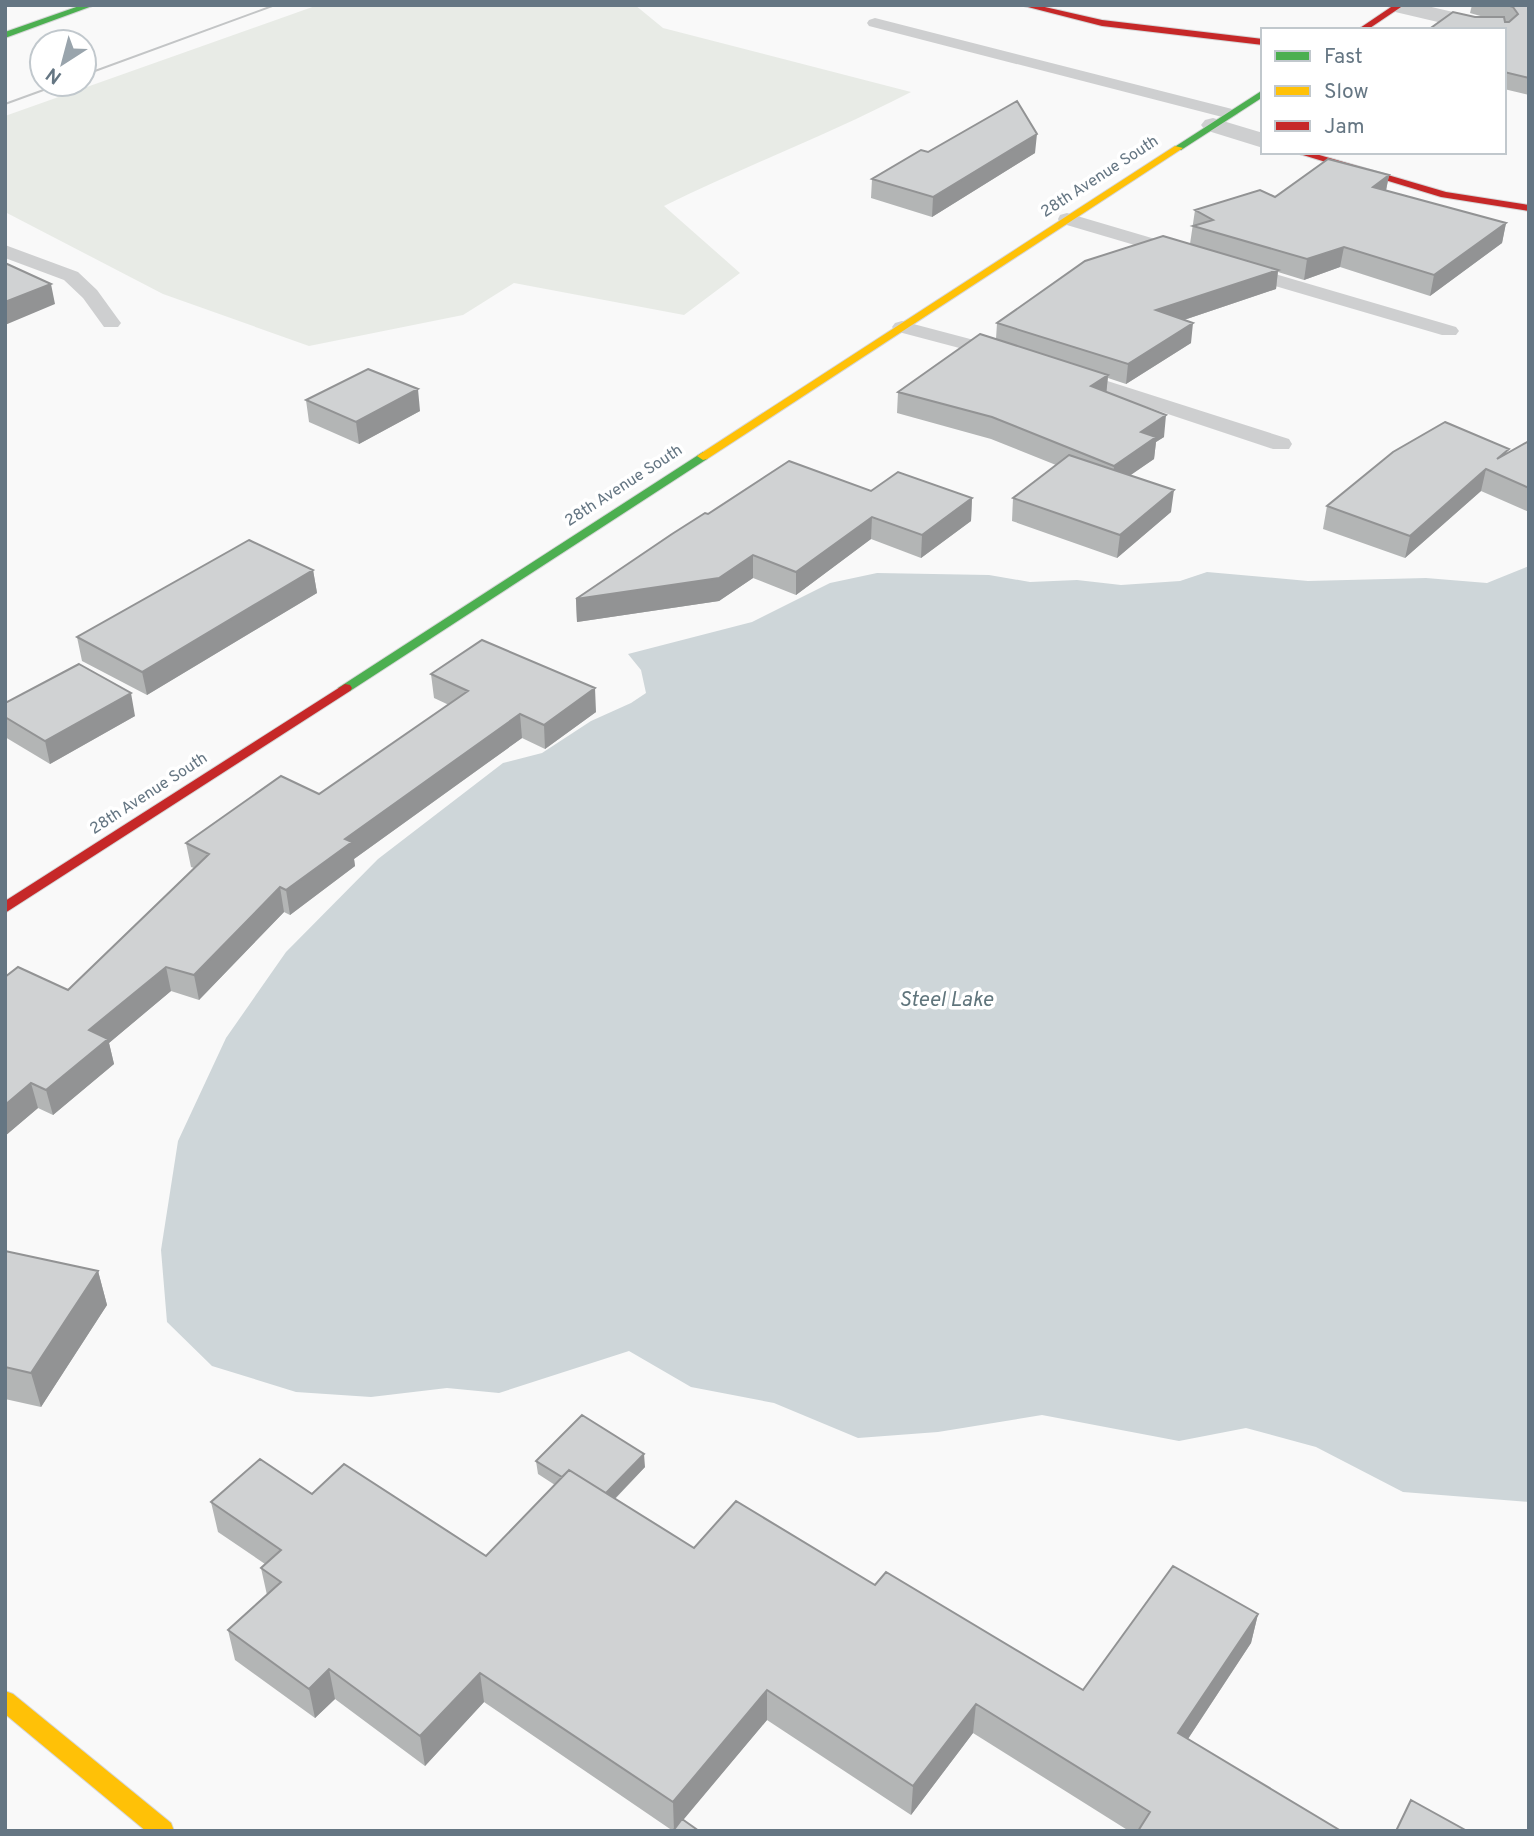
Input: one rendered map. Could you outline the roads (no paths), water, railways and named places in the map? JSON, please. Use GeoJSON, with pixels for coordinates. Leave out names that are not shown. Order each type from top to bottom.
{"type":"FeatureCollection","features":[{"type":"Feature","properties":{"kind":"main road"},"geometry":{"type":"LineString","coordinates":[[5,35],[92,5]]}},
{"type":"Feature","properties":{"kind":"main road"},"geometry":{"type":"LineString","coordinates":[[1024,5],[1102,23],[1261,42]]}},
{"type":"Feature","properties":{"kind":"main road"},"geometry":{"type":"LineString","coordinates":[[1364,28],[1399,6]]}},
{"type":"Feature","properties":{"kind":"main road","name":"28th Avenue South"},"geometry":{"type":"LineString","coordinates":[[5,908],[1261,94]]}},
{"type":"Feature","properties":{"kind":"main road"},"geometry":{"type":"LineString","coordinates":[[1304,154],[1445,195],[1529,208]]}},
{"type":"Feature","properties":{"kind":"main road"},"geometry":{"type":"LineString","coordinates":[[5,1701],[163,1831]]}},
{"type":"Feature","properties":{"kind":"street"},"geometry":{"type":"LineString","coordinates":[[1399,6],[1494,28]]}},
{"type":"Feature","properties":{"kind":"street"},"geometry":{"type":"LineString","coordinates":[[1222,119],[1261,140]]}},
{"type":"Feature","properties":{"kind":"lane"},"geometry":{"type":"LineString","coordinates":[[875,23],[1222,119]]}},
{"type":"Feature","properties":{"kind":"lane"},"geometry":{"type":"LineString","coordinates":[[1067,219],[1199,258]]}},
{"type":"Feature","properties":{"kind":"lane"},"geometry":{"type":"LineString","coordinates":[[5,251],[71,276],[90,294],[111,323]]}},
{"type":"Feature","properties":{"kind":"lane"},"geometry":{"type":"LineString","coordinates":[[1225,265],[1449,331]]}},
{"type":"Feature","properties":{"kind":"lane"},"geometry":{"type":"LineString","coordinates":[[902,327],[1014,358]]}},
{"type":"Feature","properties":{"kind":"lane"},"geometry":{"type":"LineString","coordinates":[[1054,370],[1281,444]]}},
{"type":"Feature","properties":{"kind":"water","name":"Steel Lake"},"geometry":{"type":"Polygon","coordinates":[[[1529,566],[1529,1502],[1403,1492],[1316,1447],[1246,1428],[1179,1441],[1042,1415],[938,1432],[858,1438],[774,1403],[691,1387],[629,1351],[499,1393],[447,1388],[371,1397],[296,1392],[212,1366],[167,1322],[161,1250],[178,1141],[226,1038],[286,952],[378,859],[503,763],[542,753],[591,721],[631,703],[646,693],[641,670],[628,654],[752,622],[830,583],[877,573],[989,575],[1030,582],[1077,580],[1121,585],[1180,581],[1207,572],[1308,581],[1426,578],[1487,583],[1529,566]]]}},
{"type":"Feature","properties":{"kind":"tram line"},"geometry":{"type":"LineString","coordinates":[[98,70],[275,5]]}},
{"type":"Feature","properties":{"kind":"tram line"},"geometry":{"type":"LineString","coordinates":[[5,104],[28,96]]}}]}
